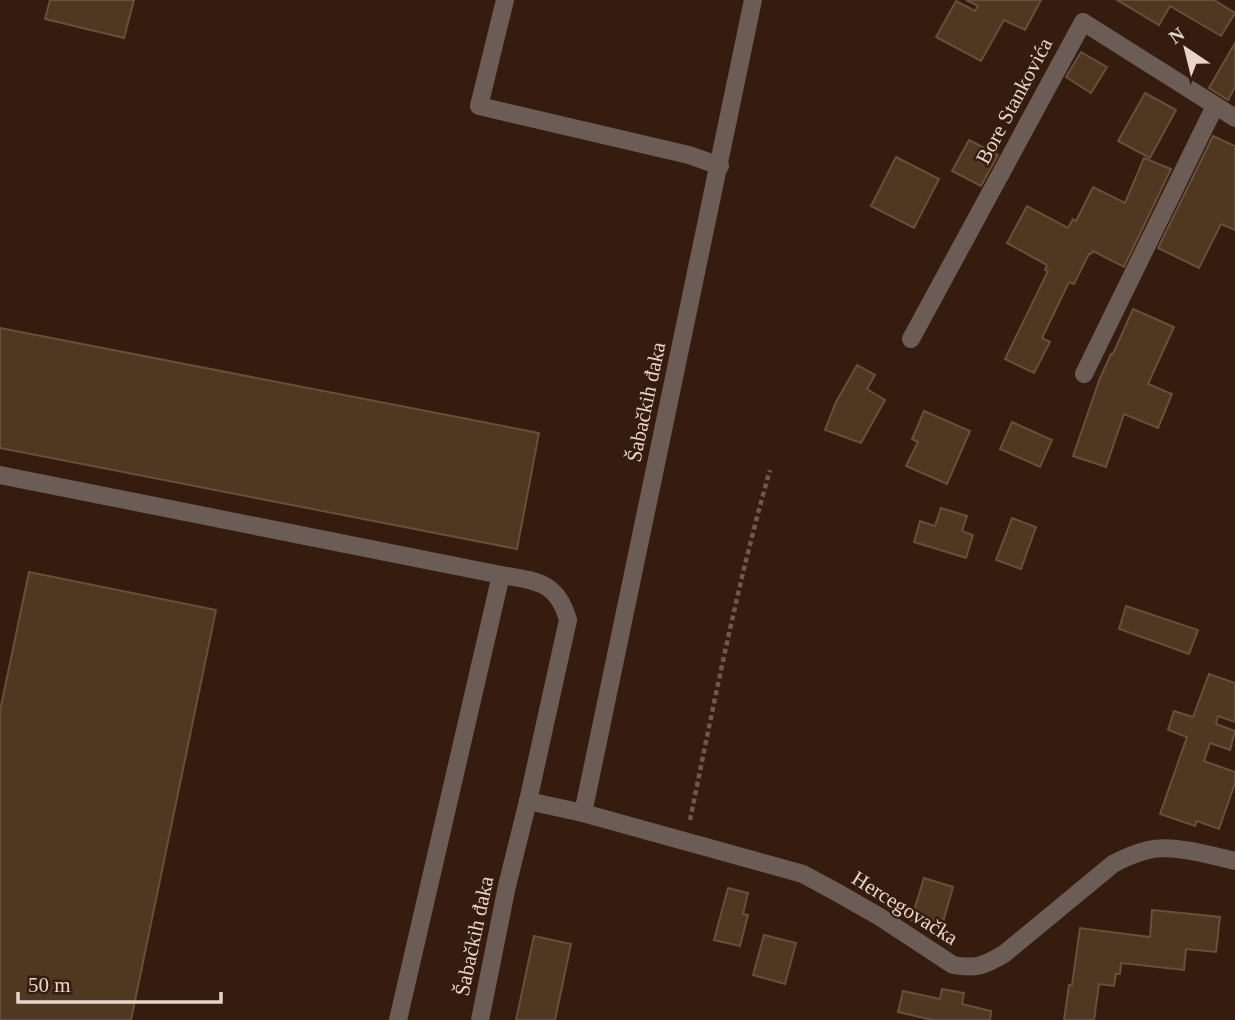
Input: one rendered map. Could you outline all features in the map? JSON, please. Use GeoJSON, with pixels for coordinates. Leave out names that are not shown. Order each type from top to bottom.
{"type":"FeatureCollection","features":[{"type":"Feature","properties":{"kind":"street"},"geometry":{"type":"LineString","coordinates":[[505,0],[480,106],[689,155],[720,166]]}},
{"type":"Feature","properties":{"kind":"street","name":"Šabačkih đaka"},"geometry":{"type":"LineString","coordinates":[[583,813],[753,0]]}},
{"type":"Feature","properties":{"kind":"street","name":"Bore Stankovića"},"geometry":{"type":"LineString","coordinates":[[911,339],[1083,22],[1235,118]]}},
{"type":"Feature","properties":{"kind":"street"},"geometry":{"type":"LineString","coordinates":[[1084,374],[1215,106]]}},
{"type":"Feature","properties":{"kind":"street","name":"Šabačkih đaka"},"geometry":{"type":"LineString","coordinates":[[0,475],[536,581],[548,587],[565,607],[568,620],[507,886],[480,1020]]}},
{"type":"Feature","properties":{"kind":"street"},"geometry":{"type":"LineString","coordinates":[[398,1020],[501,575]]}},
{"type":"Feature","properties":{"kind":"street","name":"Hercegovačka"},"geometry":{"type":"LineString","coordinates":[[528,801],[583,813],[803,874],[859,905],[953,965],[966,968],[985,966],[1004,954],[1112,864],[1131,855],[1151,849],[1173,849],[1235,861]]}},
{"type":"Feature","properties":{"kind":"path"},"geometry":{"type":"LineString","coordinates":[[686,841],[729,633],[769,470]]}},
{"type":"Feature","properties":{"kind":"building"},"geometry":{"type":"Polygon","coordinates":[[[50,0],[134,0],[124,38],[45,19],[50,0]]]}},
{"type":"Feature","properties":{"kind":"building"},"geometry":{"type":"Polygon","coordinates":[[[966,0],[1041,0],[1025,30],[1004,20],[981,61],[936,37],[956,1],[975,11],[978,6],[966,0]]]}},
{"type":"Feature","properties":{"kind":"building"},"geometry":{"type":"Polygon","coordinates":[[[1117,0],[1214,0],[1235,13],[1221,36],[1170,6],[1159,25],[1117,0]]]}},
{"type":"Feature","properties":{"kind":"building"},"geometry":{"type":"Polygon","coordinates":[[[1235,43],[1235,87],[1228,100],[1209,88],[1235,43]]]}},
{"type":"Feature","properties":{"kind":"building"},"geometry":{"type":"Polygon","coordinates":[[[1081,52],[1107,67],[1091,93],[1066,77],[1081,52]]]}},
{"type":"Feature","properties":{"kind":"building"},"geometry":{"type":"Polygon","coordinates":[[[1145,93],[1176,110],[1150,158],[1118,141],[1145,93]]]}},
{"type":"Feature","properties":{"kind":"building"},"geometry":{"type":"Polygon","coordinates":[[[1213,136],[1235,146],[1235,230],[1221,224],[1199,268],[1158,248],[1213,136]]]}},
{"type":"Feature","properties":{"kind":"building"},"geometry":{"type":"Polygon","coordinates":[[[969,140],[998,155],[981,186],[952,171],[969,140]]]}},
{"type":"Feature","properties":{"kind":"building"},"geometry":{"type":"Polygon","coordinates":[[[896,157],[939,179],[914,228],[871,206],[896,157]]]}},
{"type":"Feature","properties":{"kind":"building"},"geometry":{"type":"Polygon","coordinates":[[[1144,158],[1171,169],[1124,267],[1093,251],[1089,254],[1074,284],[1069,282],[1042,338],[1050,342],[1034,373],[1005,359],[1048,271],[1045,270],[1047,265],[1007,243],[1027,206],[1068,228],[1073,219],[1076,221],[1093,187],[1125,203],[1144,158]]]}},
{"type":"Feature","properties":{"kind":"building"},"geometry":{"type":"Polygon","coordinates":[[[1133,309],[1174,327],[1148,384],[1172,394],[1158,428],[1124,414],[1106,467],[1073,456],[1100,378],[1133,309]]]}},
{"type":"Feature","properties":{"kind":"building"},"geometry":{"type":"Polygon","coordinates":[[[0,328],[539,433],[517,549],[0,448],[0,328]]]}},
{"type":"Feature","properties":{"kind":"building"},"geometry":{"type":"Polygon","coordinates":[[[857,365],[875,375],[867,389],[885,400],[861,443],[825,430],[836,402],[857,365]]]}},
{"type":"Feature","properties":{"kind":"building"},"geometry":{"type":"Polygon","coordinates":[[[924,411],[970,431],[947,484],[906,466],[918,442],[912,439],[924,411]]]}},
{"type":"Feature","properties":{"kind":"building"},"geometry":{"type":"Polygon","coordinates":[[[1012,422],[1052,440],[1040,467],[1000,449],[1012,422]]]}},
{"type":"Feature","properties":{"kind":"building"},"geometry":{"type":"Polygon","coordinates":[[[941,508],[967,516],[962,531],[973,535],[966,558],[914,542],[920,521],[935,526],[941,508]]]}},
{"type":"Feature","properties":{"kind":"building"},"geometry":{"type":"Polygon","coordinates":[[[1012,518],[1036,527],[1021,569],[996,560],[1012,518]]]}},
{"type":"Feature","properties":{"kind":"building"},"geometry":{"type":"Polygon","coordinates":[[[29,572],[216,610],[131,1020],[0,1020],[0,711],[29,572]]]}},
{"type":"Feature","properties":{"kind":"building"},"geometry":{"type":"Polygon","coordinates":[[[1126,606],[1198,630],[1189,654],[1119,629],[1126,606]]]}},
{"type":"Feature","properties":{"kind":"building"},"geometry":{"type":"Polygon","coordinates":[[[1209,674],[1235,683],[1235,722],[1218,716],[1216,724],[1235,731],[1230,750],[1210,743],[1204,761],[1235,772],[1235,783],[1219,829],[1197,821],[1195,826],[1160,814],[1187,737],[1168,730],[1174,711],[1193,717],[1209,674]]]}},
{"type":"Feature","properties":{"kind":"building"},"geometry":{"type":"Polygon","coordinates":[[[924,878],[953,887],[941,929],[911,920],[924,878]]]}},
{"type":"Feature","properties":{"kind":"building"},"geometry":{"type":"Polygon","coordinates":[[[728,888],[748,893],[743,914],[748,915],[740,946],[714,940],[728,888]]]}},
{"type":"Feature","properties":{"kind":"building"},"geometry":{"type":"Polygon","coordinates":[[[1152,910],[1220,917],[1216,952],[1186,949],[1184,970],[1121,963],[1120,974],[1116,974],[1114,986],[1099,984],[1094,1020],[1064,1020],[1080,928],[1150,937],[1152,910]]]}},
{"type":"Feature","properties":{"kind":"building"},"geometry":{"type":"Polygon","coordinates":[[[764,935],[796,943],[785,984],[753,975],[764,935]]]}},
{"type":"Feature","properties":{"kind":"building"},"geometry":{"type":"Polygon","coordinates":[[[534,936],[571,944],[555,1020],[516,1020],[534,936]]]}},
{"type":"Feature","properties":{"kind":"building"},"geometry":{"type":"Polygon","coordinates":[[[942,989],[964,993],[962,1004],[991,1011],[990,1020],[933,1020],[898,1012],[903,991],[940,999],[942,989]]]}}]}
